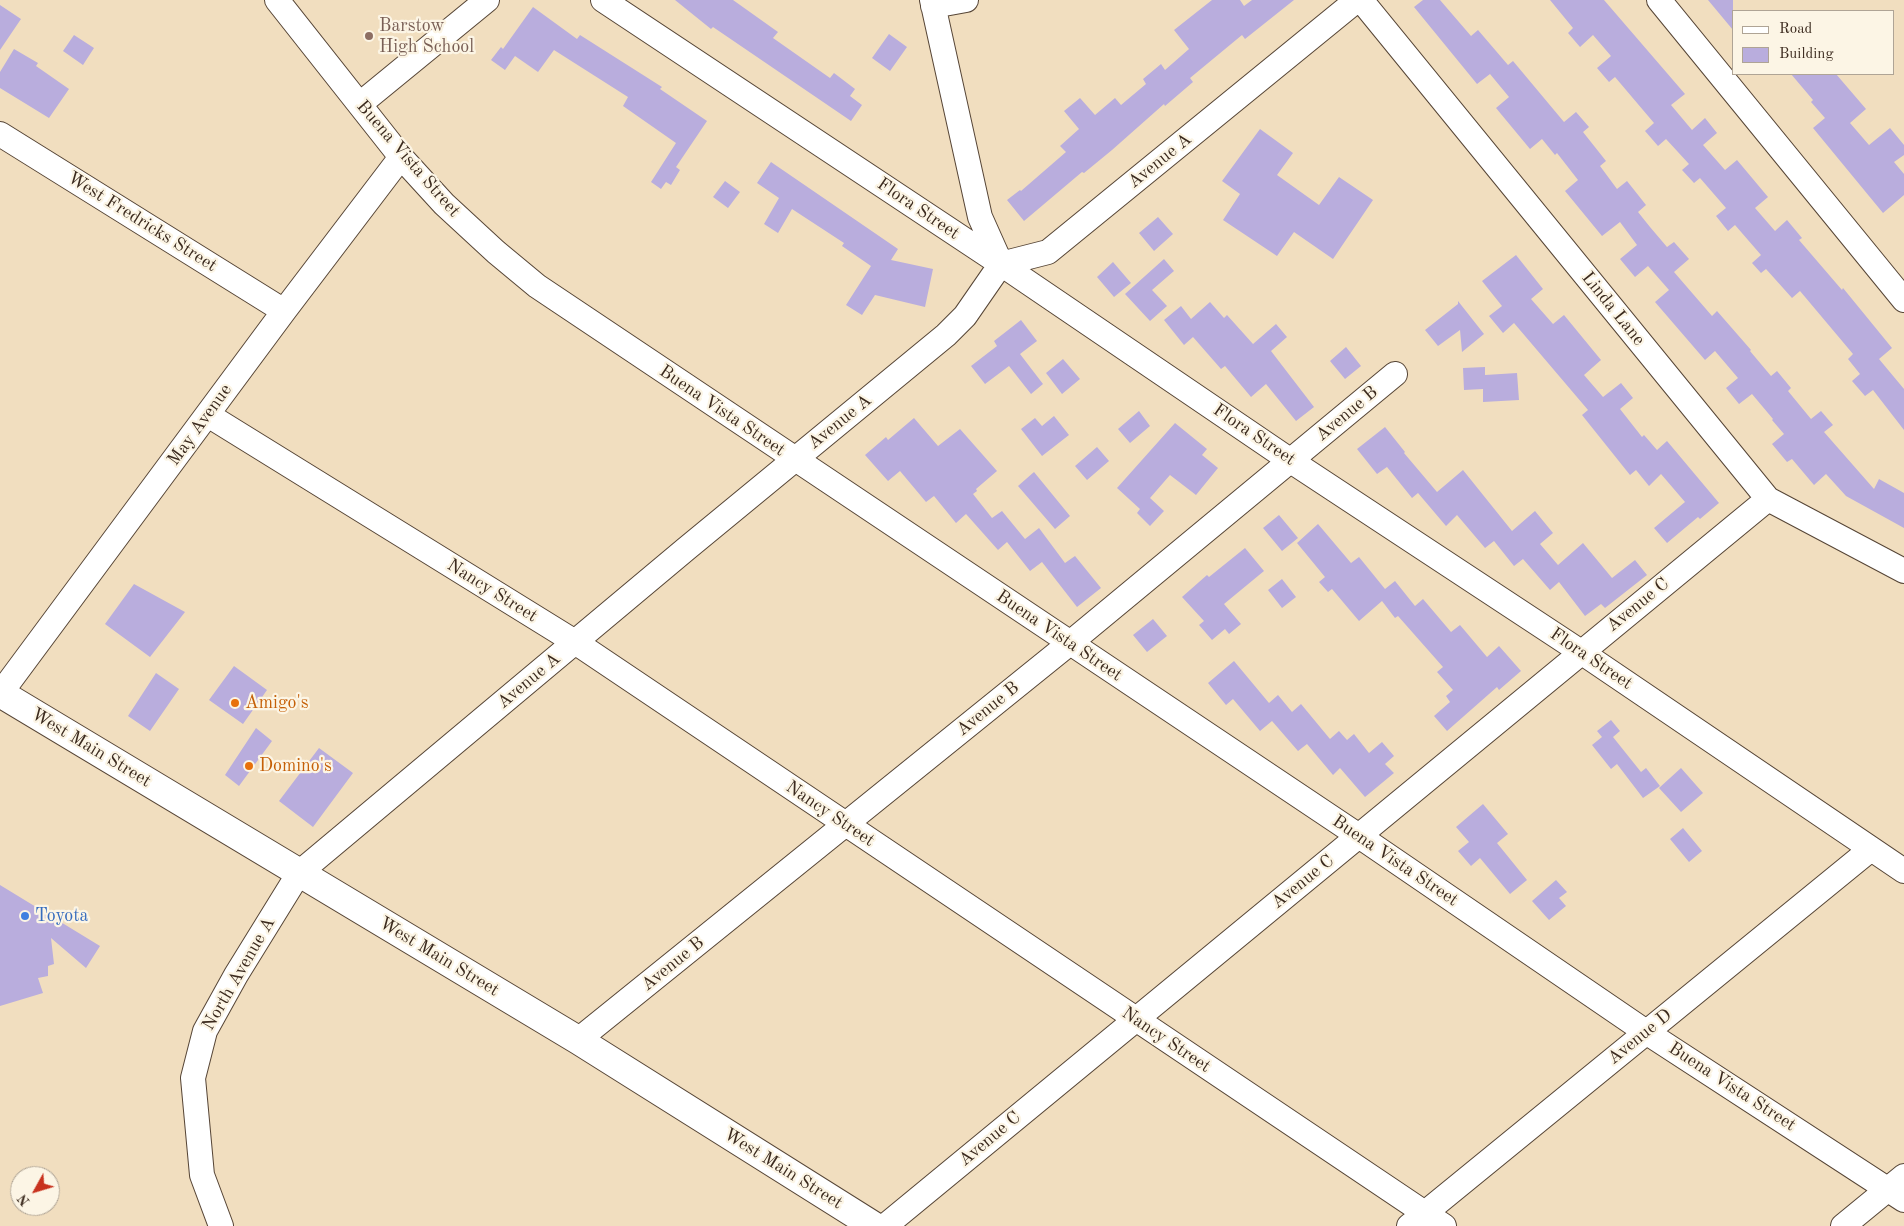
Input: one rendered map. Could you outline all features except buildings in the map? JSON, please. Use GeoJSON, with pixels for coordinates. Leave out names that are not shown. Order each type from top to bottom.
{"type":"FeatureCollection","features":[{"type":"Feature","properties":{"kind":"main road","name":"West Main Street"},"geometry":{"type":"LineString","coordinates":[[0,693],[578,1040],[874,1226]]}},
{"type":"Feature","properties":{"kind":"street","name":"Buena Vista Street"},"geometry":{"type":"LineString","coordinates":[[277,0],[401,157],[444,204],[496,252],[537,286],[1359,836],[1646,1032],[1899,1189]]}},
{"type":"Feature","properties":{"kind":"street"},"geometry":{"type":"LineString","coordinates":[[360,104],[488,0]]}},
{"type":"Feature","properties":{"kind":"street","name":"Flora Street"},"geometry":{"type":"LineString","coordinates":[[603,0],[1001,264],[1291,461],[1581,652],[1904,871]]}},
{"type":"Feature","properties":{"kind":"street"},"geometry":{"type":"LineString","coordinates":[[966,0],[932,3],[980,217],[1001,264]]}},
{"type":"Feature","properties":{"kind":"street","name":"Avenue A"},"geometry":{"type":"LineString","coordinates":[[299,873],[946,335],[965,316],[1001,264],[1048,252],[1357,0]]}},
{"type":"Feature","properties":{"kind":"street","name":"Linda Lane"},"geometry":{"type":"LineString","coordinates":[[1362,0],[1768,499],[1904,571]]}},
{"type":"Feature","properties":{"kind":"street"},"geometry":{"type":"LineString","coordinates":[[1659,0],[1904,300]]}},
{"type":"Feature","properties":{"kind":"street","name":"West Fredricks Street"},"geometry":{"type":"LineString","coordinates":[[0,134],[284,311]]}},
{"type":"Feature","properties":{"kind":"street","name":"May Avenue"},"geometry":{"type":"LineString","coordinates":[[0,693],[401,157]]}},
{"type":"Feature","properties":{"kind":"street","name":"Avenue B"},"geometry":{"type":"LineString","coordinates":[[578,1040],[1070,643],[1395,374]]}},
{"type":"Feature","properties":{"kind":"street","name":"Nancy Street"},"geometry":{"type":"LineString","coordinates":[[208,416],[575,642],[1135,1019],[1426,1222]]}},
{"type":"Feature","properties":{"kind":"street","name":"Avenue C"},"geometry":{"type":"LineString","coordinates":[[885,1226],[1768,499]]}},
{"type":"Feature","properties":{"kind":"street","name":"Avenue D"},"geometry":{"type":"LineString","coordinates":[[1426,1222],[1646,1032],[1871,849]]}},
{"type":"Feature","properties":{"kind":"street","name":"North Avenue A"},"geometry":{"type":"LineString","coordinates":[[221,1226],[202,1175],[193,1078],[204,1031],[299,873]]}},
{"type":"Feature","properties":{"kind":"street"},"geometry":{"type":"LineString","coordinates":[[1843,1226],[1899,1189]]}},
{"type":"Feature","properties":{"kind":"place","name":"Barstow High School"},"geometry":{"type":"Point","coordinates":[369,36]}},
{"type":"Feature","properties":{"kind":"place","name":"Amigo's"},"geometry":{"type":"Point","coordinates":[235,703]}},
{"type":"Feature","properties":{"kind":"place","name":"Domino's"},"geometry":{"type":"Point","coordinates":[249,766]}},
{"type":"Feature","properties":{"kind":"place","name":"Toyota"},"geometry":{"type":"Point","coordinates":[25,916]}}]}
